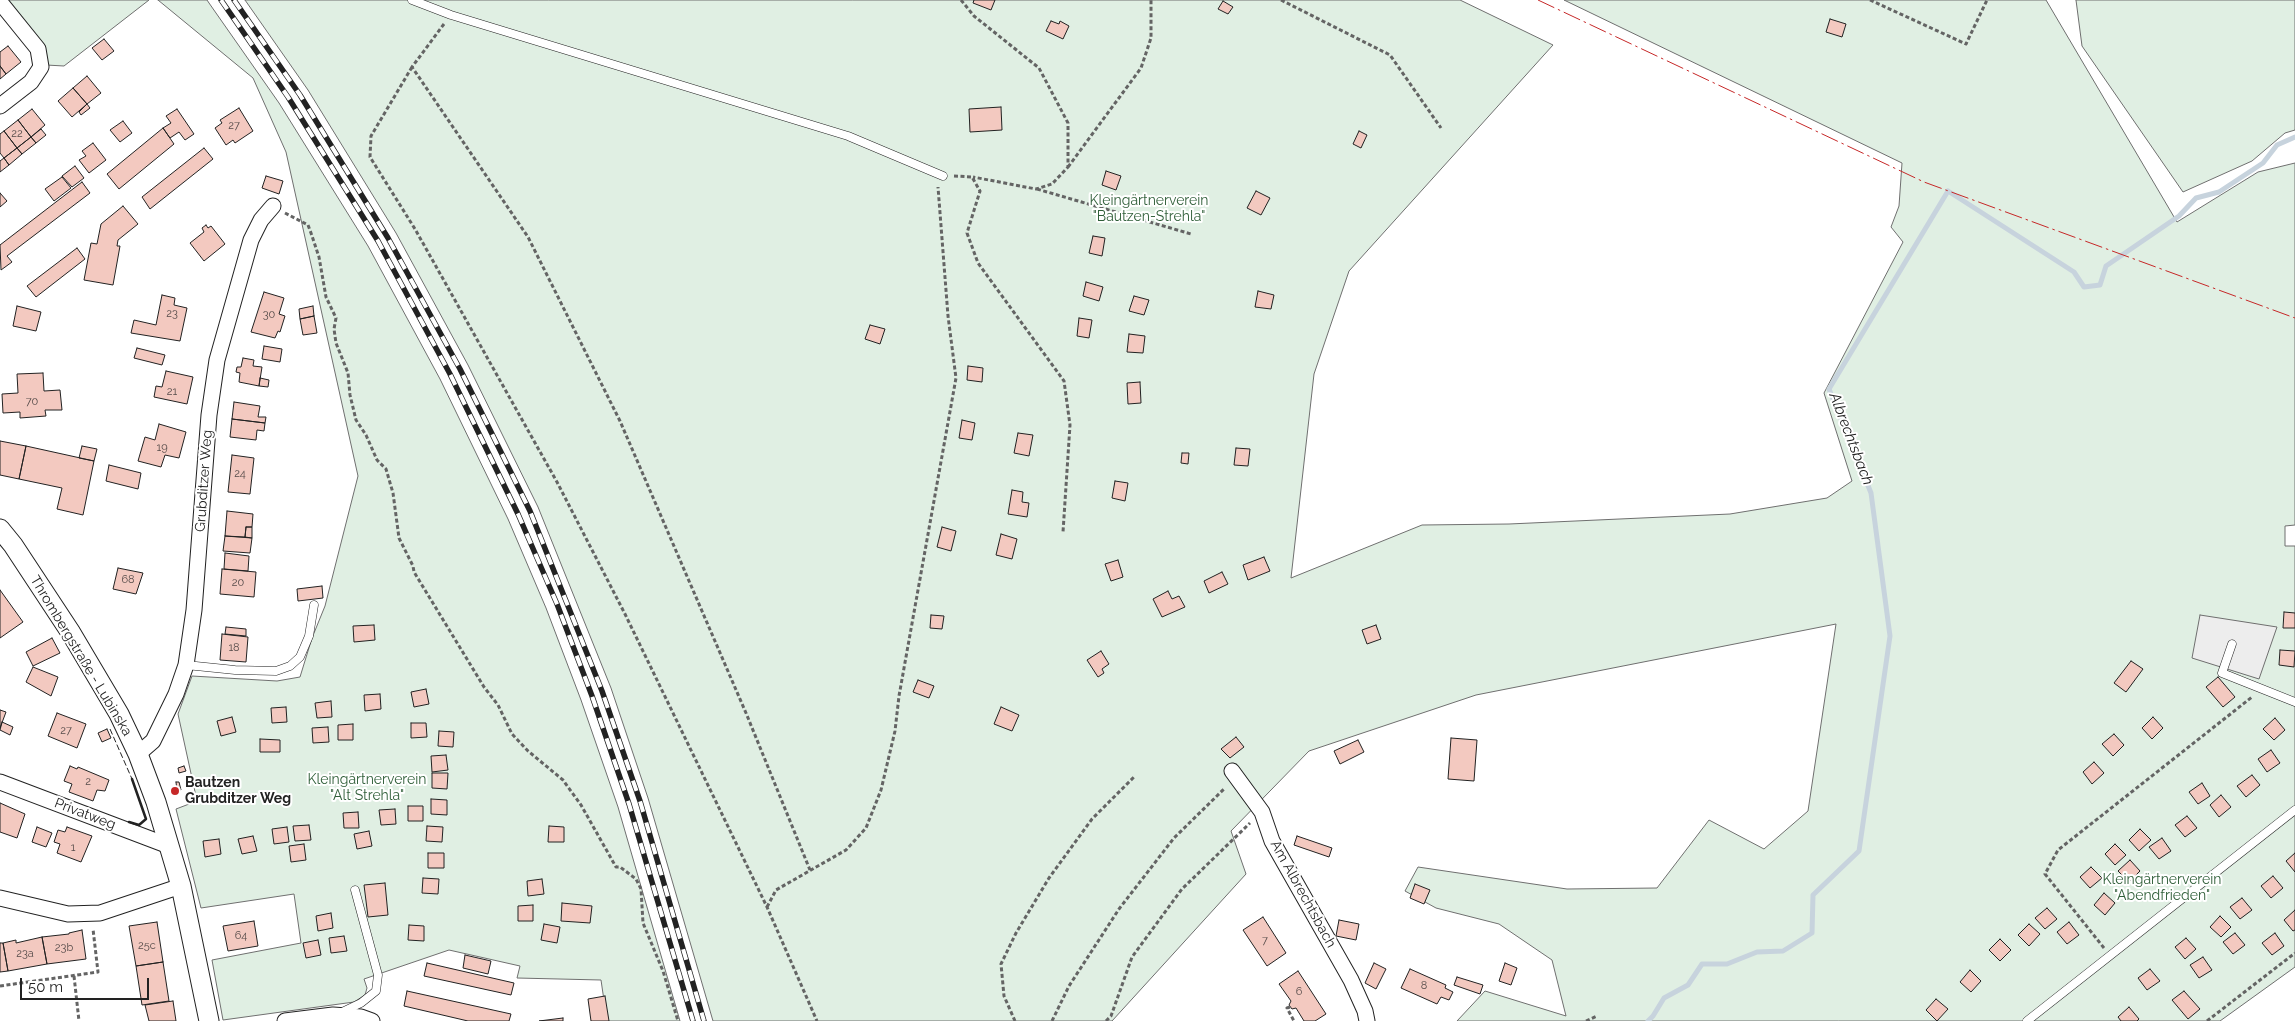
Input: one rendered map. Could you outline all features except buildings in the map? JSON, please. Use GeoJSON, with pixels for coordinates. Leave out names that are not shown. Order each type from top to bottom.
{"type":"FeatureCollection","features":[{"type":"Feature","properties":{"kind":"street"},"geometry":{"type":"LineString","coordinates":[[0,2],[38,49],[41,67],[31,82],[0,106]]}},
{"type":"Feature","properties":{"kind":"street","name":"Grubditzer Weg"},"geometry":{"type":"LineString","coordinates":[[138,754],[153,741],[176,694],[186,665],[194,610],[209,415],[216,360],[250,240],[261,220],[273,206]]}},
{"type":"Feature","properties":{"kind":"street","name":"Thrombergstraße - Lubinska"},"geometry":{"type":"LineString","coordinates":[[0,529],[13,545],[71,633],[119,714],[138,754],[181,886],[209,1021]]}},
{"type":"Feature","properties":{"kind":"street","name":"Am Albrechtsbach"},"geometry":{"type":"LineString","coordinates":[[1234,774],[1262,812],[1272,842],[1351,980],[1365,1011],[1367,1021]]}},
{"type":"Feature","properties":{"kind":"street","name":"Privatweg"},"geometry":{"type":"LineString","coordinates":[[0,782],[169,846]]}},
{"type":"Feature","properties":{"kind":"street"},"geometry":{"type":"LineString","coordinates":[[0,898],[68,914],[91,913],[125,906],[181,886]]}},
{"type":"Feature","properties":{"kind":"street"},"geometry":{"type":"LineString","coordinates":[[285,1021],[333,1015],[361,1017],[372,1021]]}},
{"type":"Feature","properties":{"kind":"lane"},"geometry":{"type":"LineString","coordinates":[[412,0],[451,15],[848,136],[943,176]]}},
{"type":"Feature","properties":{"kind":"lane"},"geometry":{"type":"LineString","coordinates":[[186,665],[235,670],[276,671],[290,666],[300,657],[309,636],[314,605]]}},
{"type":"Feature","properties":{"kind":"lane"},"geometry":{"type":"LineString","coordinates":[[2232,644],[2222,672],[2295,702]]}},
{"type":"Feature","properties":{"kind":"lane"},"geometry":{"type":"LineString","coordinates":[[2027,1021],[2295,810]]}},
{"type":"Feature","properties":{"kind":"lane"},"geometry":{"type":"LineString","coordinates":[[333,1015],[351,1008],[376,991],[378,975],[355,890]]}},
{"type":"Feature","properties":{"kind":"path"},"geometry":{"type":"LineString","coordinates":[[961,0],[974,16],[1039,68],[1068,123],[1068,167]]}},
{"type":"Feature","properties":{"kind":"path"},"geometry":{"type":"LineString","coordinates":[[1036,189],[1052,184],[1068,167],[1141,68],[1151,38],[1151,0]]}},
{"type":"Feature","properties":{"kind":"path"},"geometry":{"type":"LineString","coordinates":[[1281,0],[1390,55],[1441,128]]}},
{"type":"Feature","properties":{"kind":"path"},"geometry":{"type":"LineString","coordinates":[[1870,0],[1966,44],[1987,0]]}},
{"type":"Feature","properties":{"kind":"path"},"geometry":{"type":"LineString","coordinates":[[451,15],[412,67],[371,136],[370,157],[415,229],[557,482],[625,614],[767,908],[817,1021]]}},
{"type":"Feature","properties":{"kind":"path"},"geometry":{"type":"LineString","coordinates":[[412,67],[528,237],[620,421],[746,713],[810,870]]}},
{"type":"Feature","properties":{"kind":"path"},"geometry":{"type":"LineString","coordinates":[[767,908],[776,890],[846,850],[866,828],[881,790],[895,731],[899,696],[956,378],[948,316],[938,184],[943,176],[972,177],[1036,189],[1191,234]]}},
{"type":"Feature","properties":{"kind":"path"},"geometry":{"type":"LineString","coordinates":[[972,177],[980,191],[967,233],[978,263],[1064,381],[1070,425],[1064,532]]}},
{"type":"Feature","properties":{"kind":"path"},"geometry":{"type":"LineString","coordinates":[[273,206],[281,207],[286,215],[308,225],[319,257],[326,297],[336,318],[334,329],[336,343],[348,373],[350,395],[356,420],[366,435],[377,460],[386,469],[392,493],[398,538],[413,566],[414,572],[484,687],[498,705],[512,734],[528,751],[563,780],[581,805],[616,867],[620,867],[636,879],[641,889],[643,923],[663,972],[678,1021]]}},
{"type":"Feature","properties":{"kind":"path"},"geometry":{"type":"LineString","coordinates":[[2111,956],[2046,874],[2058,850],[2263,688]]}},
{"type":"Feature","properties":{"kind":"path"},"geometry":{"type":"LineString","coordinates":[[1052,1021],[1069,986],[1119,909],[1174,838],[1234,774]]}},
{"type":"Feature","properties":{"kind":"path"},"geometry":{"type":"LineString","coordinates":[[1015,1021],[1004,996],[1001,964],[1016,933],[1050,878],[1092,818],[1135,776]]}},
{"type":"Feature","properties":{"kind":"path"},"geometry":{"type":"LineString","coordinates":[[1106,1021],[1111,1016],[1132,957],[1182,889],[1262,812]]}},
{"type":"Feature","properties":{"kind":"path"},"geometry":{"type":"LineString","coordinates":[[0,986],[98,972],[91,913]]}},
{"type":"Feature","properties":{"kind":"path"},"geometry":{"type":"LineString","coordinates":[[2207,1021],[2295,953]]}},
{"type":"Feature","properties":{"kind":"path"},"geometry":{"type":"LineString","coordinates":[[74,976],[79,1021]]}},
{"type":"Feature","properties":{"kind":"path"},"geometry":{"type":"LineString","coordinates":[[1290,1007],[1287,1008],[1294,1021]]}},
{"type":"Feature","properties":{"kind":"path"},"geometry":{"type":"LineString","coordinates":[[1586,1021],[1597,1016]]}},
{"type":"Feature","properties":{"kind":"green space"},"geometry":{"type":"Polygon","coordinates":[[[1,0],[149,0],[64,66],[46,65],[1,0]]]}},
{"type":"Feature","properties":{"kind":"green space","name":"Kleingärtnerverein \"Alt Strehla\""},"geometry":{"type":"Polygon","coordinates":[[[158,0],[207,0],[279,103],[368,246],[440,379],[508,519],[546,608],[581,700],[618,807],[680,1021],[607,1021],[601,980],[517,978],[520,966],[449,950],[364,979],[367,988],[365,995],[354,1002],[223,1020],[212,960],[301,943],[294,894],[201,908],[176,809],[197,801],[178,714],[192,676],[277,681],[300,677],[312,638],[325,606],[358,476],[286,152],[253,78],[158,0]]]}},
{"type":"Feature","properties":{"kind":"green space"},"geometry":{"type":"Polygon","coordinates":[[[245,0],[1460,0],[1553,45],[1349,271],[1314,374],[1291,578],[1422,525],[1509,524],[1730,514],[1827,498],[1852,481],[1824,393],[1903,242],[1891,227],[1899,206],[1902,163],[1564,0],[2046,0],[2177,222],[2258,172],[2295,163],[2295,525],[2285,526],[2285,546],[2295,546],[2295,967],[2220,1021],[1457,1021],[1485,991],[1566,1016],[1552,960],[1499,924],[1436,908],[1405,891],[1418,867],[1567,889],[1657,888],[1709,820],[1764,849],[1808,811],[1836,624],[1476,695],[1309,751],[1231,831],[1246,874],[1112,1021],[713,1021],[648,798],[611,688],[538,507],[468,365],[396,233],[308,90],[245,0]]]}},
{"type":"Feature","properties":{"kind":"green space"},"geometry":{"type":"Polygon","coordinates":[[[2076,0],[2295,0],[2295,130],[2285,133],[2252,161],[2183,192],[2082,46],[2076,0]]]}},
{"type":"Feature","properties":{"kind":"shaded area"},"geometry":{"type":"Polygon","coordinates":[[[2200,615],[2277,627],[2259,679],[2192,658],[2200,615]]]}},
{"type":"Feature","properties":{"kind":"waterway","name":"Albrechtsbach"},"geometry":{"type":"LineString","coordinates":[[1648,1021],[1664,998],[1688,985],[1702,964],[1727,964],[1757,952],[1783,951],[1812,933],[1813,895],[1859,851],[1890,636],[1871,493],[1829,389],[1948,191],[2074,272],[2084,287],[2100,285],[2106,266],[2179,216],[2196,198],[2219,192],[2263,163],[2277,145],[2295,137]]}},
{"type":"Feature","properties":{"kind":"railway"},"geometry":{"type":"LineString","coordinates":[[221,0],[288,97],[378,241],[450,374],[518,514],[557,604],[592,696],[629,804],[693,1021]]}},
{"type":"Feature","properties":{"kind":"railway"},"geometry":{"type":"LineString","coordinates":[[234,0],[300,95],[388,238],[460,369],[530,511],[602,691],[640,801],[704,1021]]}},
{"type":"Feature","properties":{"kind":"fence"},"geometry":{"type":"LineString","coordinates":[[110,729],[132,779]]}},
{"type":"Feature","properties":{"kind":"wall"},"geometry":{"type":"LineString","coordinates":[[129,822],[139,825],[146,819],[132,779]]}},
{"type":"Feature","properties":{"kind":"power"},"geometry":{"type":"LineString","coordinates":[[1538,0],[1924,182],[2295,318]]}},
{"type":"Feature","properties":{"kind":"place","name":"Bautzen Grubditzer Weg"},"geometry":{"type":"Point","coordinates":[175,791]}},
{"type":"Feature","properties":{"kind":"park label","name":"Kleingärtnerverein \"Bautzen-Strehla\""},"geometry":{"type":"Point","coordinates":[1149,210]}},
{"type":"Feature","properties":{"kind":"park label","name":"Kleingärtnerverein \"Abendfrieden\""},"geometry":{"type":"Point","coordinates":[2162,888]}}]}
